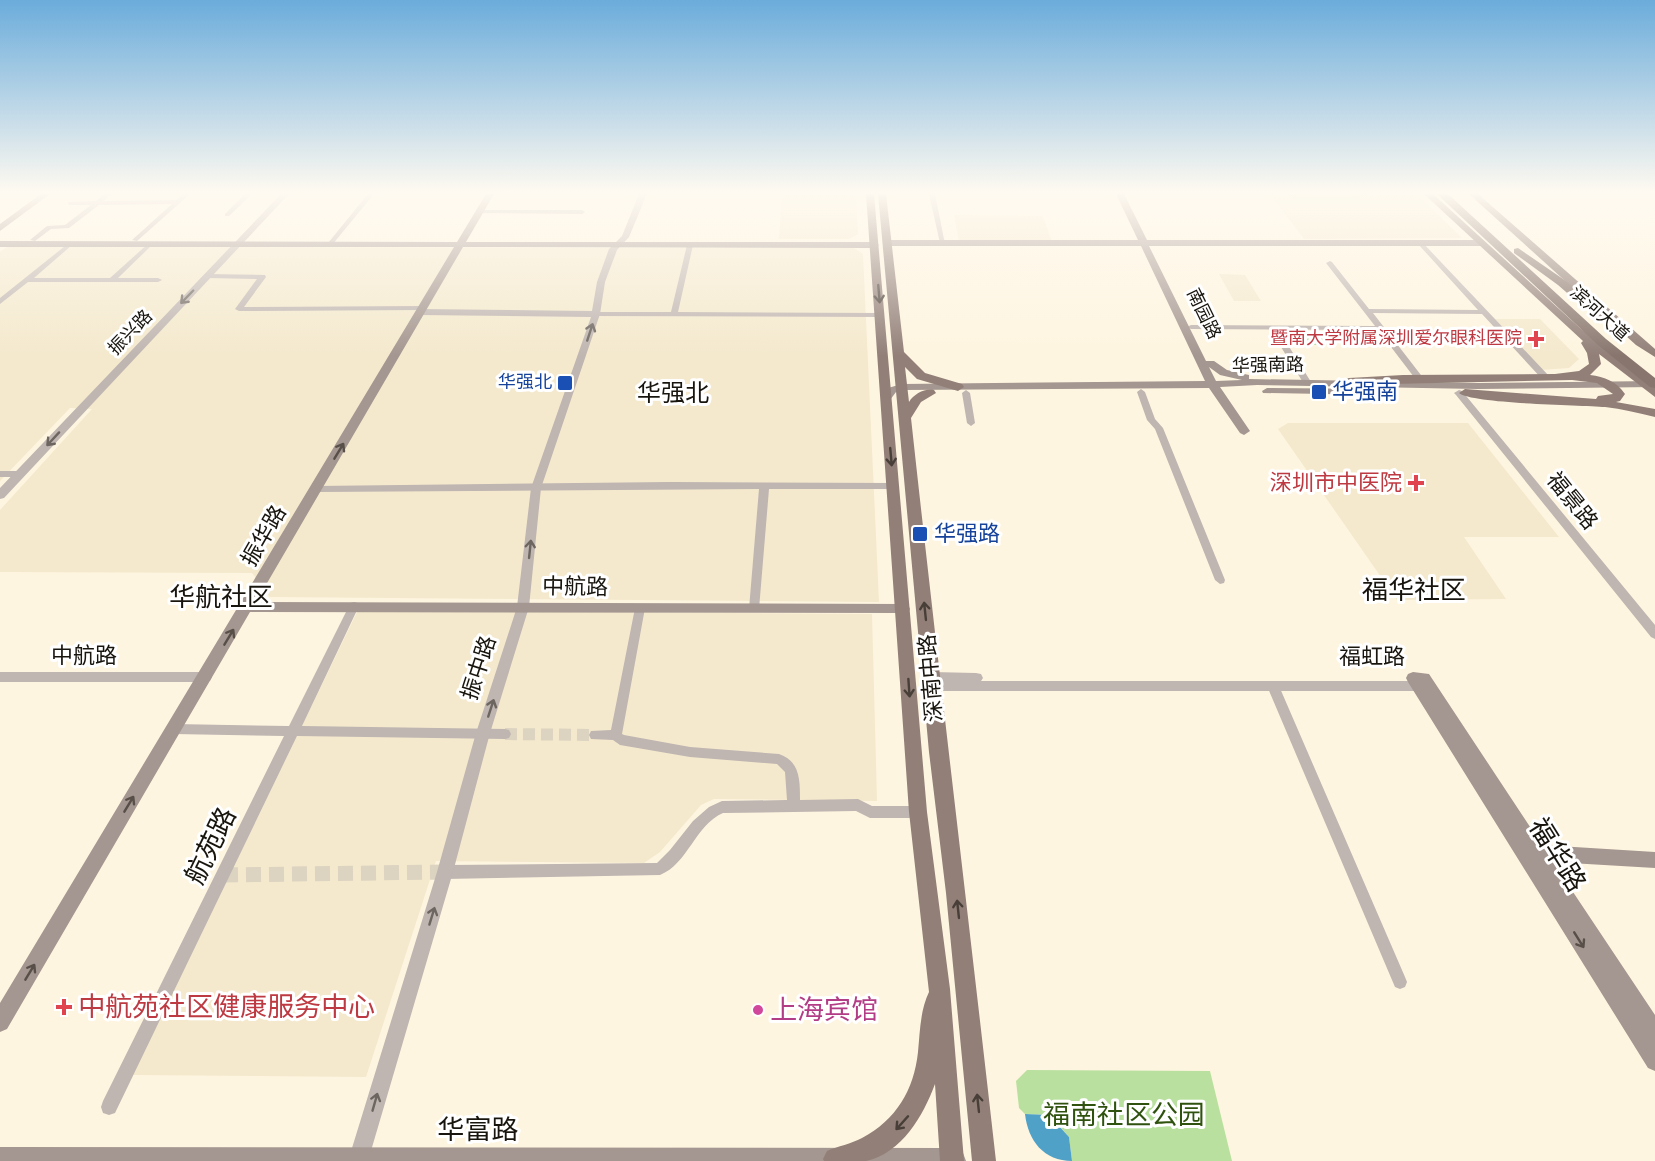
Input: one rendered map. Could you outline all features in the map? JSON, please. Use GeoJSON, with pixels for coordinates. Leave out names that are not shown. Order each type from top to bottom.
{"type":"FeatureCollection","features":[{"type":"Feature","properties":{"kind":"highway","name":"滨河大道"},"geometry":{"type":"LineString","coordinates":[[1501,248],[1602,342],[1655,384]]}},
{"type":"Feature","properties":{"kind":"highway","name":"滨河大道"},"geometry":{"type":"LineString","coordinates":[[1515,248],[1619,343],[1655,372]]}},
{"type":"Feature","properties":{"kind":"highway"},"geometry":{"type":"LineString","coordinates":[[1518,251],[1567,287],[1601,316]]}},
{"type":"Feature","properties":{"kind":"highway"},"geometry":{"type":"LineString","coordinates":[[1506,253],[1558,314]]}},
{"type":"Feature","properties":{"kind":"main road","name":"振华路"},"geometry":{"type":"LineString","coordinates":[[0,1022],[247,608],[457,248]]}},
{"type":"Feature","properties":{"kind":"main road","name":"深南中路"},"geometry":{"type":"LineString","coordinates":[[874,248],[918,812],[939,988],[953,1160]]}},
{"type":"Feature","properties":{"kind":"main road","name":"深南中路"},"geometry":{"type":"LineString","coordinates":[[888,248],[938,752],[957,893],[984,1161]]}},
{"type":"Feature","properties":{"kind":"main road","name":"南园路"},"geometry":{"type":"LineString","coordinates":[[1149,248],[1191,327],[1216,386]]}},
{"type":"Feature","properties":{"kind":"main road","name":"南园路"},"geometry":{"type":"LineString","coordinates":[[1149,248],[1207,365]]}},
{"type":"Feature","properties":{"kind":"main road"},"geometry":{"type":"LineString","coordinates":[[1485,248],[1590,346],[1595,364],[1590,371],[1551,378]]}},
{"type":"Feature","properties":{"kind":"main road"},"geometry":{"type":"LineString","coordinates":[[1533,248],[1638,345]]}},
{"type":"Feature","properties":{"kind":"main road"},"geometry":{"type":"LineString","coordinates":[[1570,281],[1601,316],[1655,358]]}},
{"type":"Feature","properties":{"kind":"main road"},"geometry":{"type":"LineString","coordinates":[[1575,330],[1655,392]]}},
{"type":"Feature","properties":{"kind":"main road"},"geometry":{"type":"LineString","coordinates":[[898,354],[912,370],[921,376],[962,390]]}},
{"type":"Feature","properties":{"kind":"main road"},"geometry":{"type":"LineString","coordinates":[[1178,385],[1199,379],[1207,365],[1236,376],[1281,377],[1306,382]]}},
{"type":"Feature","properties":{"kind":"main road"},"geometry":{"type":"LineString","coordinates":[[1350,382],[1420,379],[1602,380],[1619,393],[1612,399],[1501,398],[1462,393]]}},
{"type":"Feature","properties":{"kind":"main road","name":"华强南路"},"geometry":{"type":"LineString","coordinates":[[1248,387],[1306,382],[1350,382],[1481,389],[1655,392]]}},
{"type":"Feature","properties":{"kind":"main road","name":"华强南路"},"geometry":{"type":"LineString","coordinates":[[930,393],[962,390],[1178,385],[1462,393],[1481,389],[1655,384]]}},
{"type":"Feature","properties":{"kind":"main road"},"geometry":{"type":"LineString","coordinates":[[1216,386],[1244,431]]}},
{"type":"Feature","properties":{"kind":"main road","name":"华强南路"},"geometry":{"type":"LineString","coordinates":[[902,387],[1141,392],[1216,386]]}},
{"type":"Feature","properties":{"kind":"main road"},"geometry":{"type":"LineString","coordinates":[[886,398],[892,390],[902,387]]}},
{"type":"Feature","properties":{"kind":"main road"},"geometry":{"type":"LineString","coordinates":[[905,417],[918,399],[930,393]]}},
{"type":"Feature","properties":{"kind":"main road"},"geometry":{"type":"LineString","coordinates":[[1566,399],[1619,405],[1655,413]]}},
{"type":"Feature","properties":{"kind":"main road","name":"中航路"},"geometry":{"type":"LineString","coordinates":[[247,608],[354,606],[903,609]]}},
{"type":"Feature","properties":{"kind":"main road","name":"福华路"},"geometry":{"type":"LineString","coordinates":[[1418,681],[1655,1033]]}},
{"type":"Feature","properties":{"kind":"main road"},"geometry":{"type":"LineString","coordinates":[[1531,852],[1655,860]]}},
{"type":"Feature","properties":{"kind":"main road","name":"福华路"},"geometry":{"type":"LineString","coordinates":[[1531,852],[1655,1061]]}},
{"type":"Feature","properties":{"kind":"main road"},"geometry":{"type":"LineString","coordinates":[[835,1159],[856,1154],[886,1138],[899,1127],[914,1108],[926,1074],[931,1018],[939,988]]}},
{"type":"Feature","properties":{"kind":"main road","name":"华富路"},"geometry":{"type":"LineString","coordinates":[[0,1158],[953,1160]]}},
{"type":"Feature","properties":{"kind":"street"},"geometry":{"type":"LineString","coordinates":[[0,302],[65,248]]}},
{"type":"Feature","properties":{"kind":"street"},"geometry":{"type":"LineString","coordinates":[[112,280],[146,248]]}},
{"type":"Feature","properties":{"kind":"street","name":"振兴路"},"geometry":{"type":"LineString","coordinates":[[0,495],[234,248]]}},
{"type":"Feature","properties":{"kind":"street","name":"振中路"},"geometry":{"type":"LineString","coordinates":[[359,1160],[445,872],[483,733],[523,607],[536,488],[597,314],[601,282],[614,248]]}},
{"type":"Feature","properties":{"kind":"street"},"geometry":{"type":"LineString","coordinates":[[674,314],[689,248]]}},
{"type":"Feature","properties":{"kind":"street"},"geometry":{"type":"LineString","coordinates":[[1425,248],[1483,312],[1551,378]]}},
{"type":"Feature","properties":{"kind":"street"},"geometry":{"type":"LineString","coordinates":[[1330,263],[1420,379]]}},
{"type":"Feature","properties":{"kind":"street"},"geometry":{"type":"LineString","coordinates":[[208,276],[262,277],[239,309],[880,315]]}},
{"type":"Feature","properties":{"kind":"street"},"geometry":{"type":"LineString","coordinates":[[27,279],[158,280]]}},
{"type":"Feature","properties":{"kind":"street"},"geometry":{"type":"LineString","coordinates":[[1368,311],[1483,312]]}},
{"type":"Feature","properties":{"kind":"street"},"geometry":{"type":"LineString","coordinates":[[1191,327],[1381,328]]}},
{"type":"Feature","properties":{"kind":"street"},"geometry":{"type":"LineString","coordinates":[[1285,347],[1306,382]]}},
{"type":"Feature","properties":{"kind":"street"},"geometry":{"type":"LineString","coordinates":[[962,390],[971,423]]}},
{"type":"Feature","properties":{"kind":"street"},"geometry":{"type":"LineString","coordinates":[[1141,392],[1151,420],[1159,428],[1220,580]]}},
{"type":"Feature","properties":{"kind":"street","name":"福景路"},"geometry":{"type":"LineString","coordinates":[[1462,393],[1655,634]]}},
{"type":"Feature","properties":{"kind":"street"},"geometry":{"type":"LineString","coordinates":[[0,474],[20,474]]}},
{"type":"Feature","properties":{"kind":"street"},"geometry":{"type":"LineString","coordinates":[[754,609],[764,486]]}},
{"type":"Feature","properties":{"kind":"street"},"geometry":{"type":"LineString","coordinates":[[316,489],[893,486]]}},
{"type":"Feature","properties":{"kind":"street","name":"航苑路"},"geometry":{"type":"LineString","coordinates":[[109,1107],[354,606]]}},
{"type":"Feature","properties":{"kind":"street"},"geometry":{"type":"LineString","coordinates":[[640,608],[616,735],[620,740],[678,751],[779,759],[788,762],[792,769],[793,806]]}},
{"type":"Feature","properties":{"kind":"street","name":"中航路"},"geometry":{"type":"LineString","coordinates":[[0,677],[205,677]]}},
{"type":"Feature","properties":{"kind":"street","name":"福虹路"},"geometry":{"type":"LineString","coordinates":[[932,682],[1418,681]]}},
{"type":"Feature","properties":{"kind":"street","name":"福虹路"},"geometry":{"type":"LineString","coordinates":[[932,682],[1274,686],[1418,681]]}},
{"type":"Feature","properties":{"kind":"street"},"geometry":{"type":"LineString","coordinates":[[1274,686],[1400,982]]}},
{"type":"Feature","properties":{"kind":"street"},"geometry":{"type":"LineString","coordinates":[[174,729],[505,734]]}},
{"type":"Feature","properties":{"kind":"street"},"geometry":{"type":"LineString","coordinates":[[595,735],[616,735]]}},
{"type":"Feature","properties":{"kind":"street"},"geometry":{"type":"LineString","coordinates":[[445,872],[660,869],[669,863],[715,809],[858,805],[870,812],[918,812]]}},
{"type":"Feature","properties":{"kind":"shaded area"},"geometry":{"type":"Polygon","coordinates":[[[5,248],[854,248],[863,254],[879,602],[270,597],[252,573],[0,572],[0,510],[92,409],[70,408],[0,481],[0,252],[5,248]]]}},
{"type":"Feature","properties":{"kind":"shaded area"},"geometry":{"type":"Polygon","coordinates":[[[1219,274],[1245,275],[1261,301],[1234,301],[1219,274]]]}},
{"type":"Feature","properties":{"kind":"shaded area","name":"暨南大学附属深圳爱尔眼科医院"},"geometry":{"type":"Polygon","coordinates":[[[1493,319],[1540,319],[1579,359],[1569,368],[1541,370],[1493,319]]]}},
{"type":"Feature","properties":{"kind":"shaded area","name":"深圳市中医院"},"geometry":{"type":"Polygon","coordinates":[[[1288,423],[1468,423],[1559,537],[1464,537],[1506,599],[1397,600],[1278,429],[1288,423]]]}},
{"type":"Feature","properties":{"kind":"shaded area"},"geometry":{"type":"Polygon","coordinates":[[[358,610],[872,614],[877,801],[714,799],[701,805],[660,852],[644,863],[436,861],[366,1077],[133,1075],[358,610]]]}},
{"type":"Feature","properties":{"kind":"green space"},"geometry":{"type":"Polygon","coordinates":[[[1291,334],[1323,334],[1331,345],[1298,345],[1291,334]]]}},
{"type":"Feature","properties":{"kind":"green space","name":"福南社区公园"},"geometry":{"type":"Polygon","coordinates":[[[1027,1070],[1210,1071],[1232,1161],[1072,1161],[1069,1137],[1050,1115],[1025,1114],[1019,1108],[1016,1081],[1027,1070]]]}},
{"type":"Feature","properties":{"kind":"water"},"geometry":{"type":"Polygon","coordinates":[[[1025,1114],[1049,1115],[1069,1137],[1072,1161],[1053,1157],[1039,1148],[1030,1133],[1025,1114]]]}},
{"type":"Feature","properties":{"kind":"tunnel"},"geometry":{"type":"LineString","coordinates":[[505,734],[595,735]]}},
{"type":"Feature","properties":{"kind":"tunnel"},"geometry":{"type":"LineString","coordinates":[[223,875],[445,872]]}},
{"type":"Feature","properties":{"kind":"place","name":"暨南大学附属深圳爱尔眼科医院"},"geometry":{"type":"Point","coordinates":[1536,339]}},
{"type":"Feature","properties":{"kind":"place","name":"华强北"},"geometry":{"type":"Point","coordinates":[565,383]}},
{"type":"Feature","properties":{"kind":"place","name":"华强南"},"geometry":{"type":"Point","coordinates":[1319,392]}},
{"type":"Feature","properties":{"kind":"place","name":"深圳市中医院"},"geometry":{"type":"Point","coordinates":[1416,483]}},
{"type":"Feature","properties":{"kind":"place","name":"华强路"},"geometry":{"type":"Point","coordinates":[920,534]}},
{"type":"Feature","properties":{"kind":"place","name":"中航苑社区健康服务中心"},"geometry":{"type":"Point","coordinates":[64,1007]}},
{"type":"Feature","properties":{"kind":"place","name":"上海宾馆"},"geometry":{"type":"Point","coordinates":[758,1010]}},
{"type":"Feature","properties":{"kind":"district","name":"华强北"},"geometry":{"type":"Point","coordinates":[673,394]}},
{"type":"Feature","properties":{"kind":"district","name":"福华社区"},"geometry":{"type":"Point","coordinates":[1414,591]}},
{"type":"Feature","properties":{"kind":"district","name":"华航社区"},"geometry":{"type":"Point","coordinates":[221,598]}}]}
